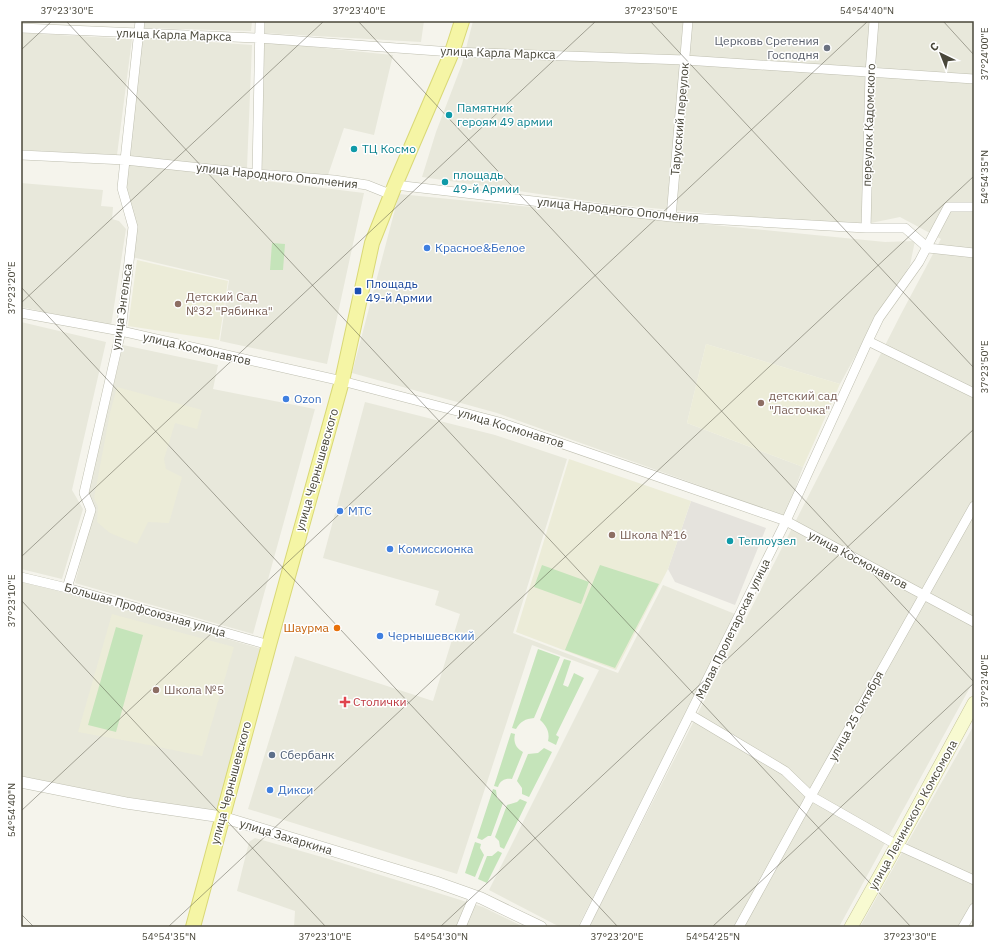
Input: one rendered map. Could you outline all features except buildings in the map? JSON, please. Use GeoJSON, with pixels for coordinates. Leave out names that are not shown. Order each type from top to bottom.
{"type":"FeatureCollection","features":[{"type":"Feature","properties":{"kind":"main road","name":"улица Чернышевского"},"geometry":{"type":"LineString","coordinates":[[193,927],[342,381],[372,243],[452,52],[462,21]]}},
{"type":"Feature","properties":{"kind":"main road","name":"улица Ленинского Комсомола"},"geometry":{"type":"LineString","coordinates":[[851,927],[974,703]]}},
{"type":"Feature","properties":{"kind":"street","name":"улица Энгельса"},"geometry":{"type":"LineString","coordinates":[[67,588],[91,510],[84,493],[121,331],[133,227],[122,188],[140,21]]}},
{"type":"Feature","properties":{"kind":"street"},"geometry":{"type":"LineString","coordinates":[[257,174],[258,38],[260,21]]}},
{"type":"Feature","properties":{"kind":"street","name":"Тарусский переулок"},"geometry":{"type":"LineString","coordinates":[[671,217],[688,21]]}},
{"type":"Feature","properties":{"kind":"street","name":"переулок Кадомского"},"geometry":{"type":"LineString","coordinates":[[866,228],[870,73],[874,21]]}},
{"type":"Feature","properties":{"kind":"street","name":"улица Карла Маркса"},"geometry":{"type":"LineString","coordinates":[[21,28],[258,38],[452,52],[685,60],[974,80]]}},
{"type":"Feature","properties":{"kind":"street","name":"улица Народного Ополчения"},"geometry":{"type":"LineString","coordinates":[[21,155],[125,160],[257,174],[334,180],[367,185],[387,192],[396,185],[671,217],[866,228],[905,228],[928,248]]}},
{"type":"Feature","properties":{"kind":"street","name":"Малая Пролетарская улица"},"geometry":{"type":"LineString","coordinates":[[584,927],[691,715],[786,521],[879,318],[920,262],[948,207],[974,207]]}},
{"type":"Feature","properties":{"kind":"street"},"geometry":{"type":"LineString","coordinates":[[928,248],[974,253]]}},
{"type":"Feature","properties":{"kind":"street","name":"улица Космонавтов"},"geometry":{"type":"LineString","coordinates":[[21,313],[121,331],[342,381],[499,422],[786,521],[974,622]]}},
{"type":"Feature","properties":{"kind":"street"},"geometry":{"type":"LineString","coordinates":[[868,341],[974,393]]}},
{"type":"Feature","properties":{"kind":"street","name":"улица 25 Октября"},"geometry":{"type":"LineString","coordinates":[[739,927],[974,506]]}},
{"type":"Feature","properties":{"kind":"street","name":"Большая Профсоюзная улица"},"geometry":{"type":"LineString","coordinates":[[21,577],[67,588],[269,645]]}},
{"type":"Feature","properties":{"kind":"street"},"geometry":{"type":"LineString","coordinates":[[691,715],[786,771],[811,796],[897,845],[974,880]]}},
{"type":"Feature","properties":{"kind":"street","name":"улица Захаркина"},"geometry":{"type":"LineString","coordinates":[[21,782],[126,803],[222,817],[436,882],[474,896],[541,927]]}},
{"type":"Feature","properties":{"kind":"street"},"geometry":{"type":"LineString","coordinates":[[461,927],[474,896]]}},
{"type":"Feature","properties":{"kind":"street"},"geometry":{"type":"LineString","coordinates":[[963,927],[974,908]]}},
{"type":"Feature","properties":{"kind":"shaded area"},"geometry":{"type":"Polygon","coordinates":[[[143,21],[252,21],[251,31],[143,28],[143,21]]]}},
{"type":"Feature","properties":{"kind":"shaded area"},"geometry":{"type":"Polygon","coordinates":[[[264,21],[424,21],[421,42],[263,33],[264,21]]]}},
{"type":"Feature","properties":{"kind":"shaded area"},"geometry":{"type":"Polygon","coordinates":[[[473,21],[974,21],[974,680],[839,927],[589,927],[901,314],[941,239],[900,217],[871,223],[791,221],[608,204],[422,177],[436,132],[462,64],[473,21]]]}},
{"type":"Feature","properties":{"kind":"shaded area"},"geometry":{"type":"Polygon","coordinates":[[[21,33],[132,39],[117,155],[21,150],[21,33]]]}},
{"type":"Feature","properties":{"kind":"shaded area"},"geometry":{"type":"Polygon","coordinates":[[[140,37],[252,45],[247,168],[129,158],[140,37]]]}},
{"type":"Feature","properties":{"kind":"shaded area"},"geometry":{"type":"Polygon","coordinates":[[[264,42],[393,55],[374,135],[344,128],[328,175],[261,169],[264,42]]]}},
{"type":"Feature","properties":{"kind":"shaded area"},"geometry":{"type":"Polygon","coordinates":[[[129,164],[364,193],[327,364],[220,341],[229,280],[132,257],[126,187],[129,164]]]}},
{"type":"Feature","properties":{"kind":"shaded area"},"geometry":{"type":"Polygon","coordinates":[[[21,183],[103,190],[101,206],[113,207],[112,219],[119,221],[126,229],[111,326],[21,307],[21,183]]]}},
{"type":"Feature","properties":{"kind":"shaded area"},"geometry":{"type":"Polygon","coordinates":[[[399,194],[885,242],[915,241],[910,265],[876,318],[840,384],[706,344],[687,423],[803,467],[785,516],[497,413],[352,373],[399,194]]]}},
{"type":"Feature","properties":{"kind":"shaded area","name":"Детский Сад №32 \"Рябинка\""},"geometry":{"type":"Polygon","coordinates":[[[137,260],[228,281],[219,340],[128,326],[137,260]]]}},
{"type":"Feature","properties":{"kind":"shaded area"},"geometry":{"type":"Polygon","coordinates":[[[21,322],[106,342],[72,490],[83,509],[62,579],[21,569],[21,322]]]}},
{"type":"Feature","properties":{"kind":"shaded area","name":"детский сад \"Ласточка\""},"geometry":{"type":"Polygon","coordinates":[[[706,344],[840,384],[803,467],[687,423],[706,344]]]}},
{"type":"Feature","properties":{"kind":"shaded area"},"geometry":{"type":"Polygon","coordinates":[[[123,345],[218,365],[213,389],[315,409],[253,634],[75,583],[94,511],[88,493],[123,345]]]}},
{"type":"Feature","properties":{"kind":"shaded area"},"geometry":{"type":"Polygon","coordinates":[[[117,387],[202,410],[197,429],[175,423],[164,459],[166,469],[182,477],[169,523],[148,522],[137,544],[110,533],[97,522],[98,507],[94,498],[110,413],[117,387]]]}},
{"type":"Feature","properties":{"kind":"shaded area"},"geometry":{"type":"Polygon","coordinates":[[[365,402],[495,435],[567,459],[513,633],[618,673],[663,585],[735,614],[578,927],[560,927],[489,890],[599,670],[532,645],[457,874],[248,809],[295,656],[433,701],[460,614],[435,605],[439,591],[323,558],[365,402]]]}},
{"type":"Feature","properties":{"kind":"shaded area","name":"Школа №16"},"geometry":{"type":"Polygon","coordinates":[[[569,459],[691,501],[668,569],[616,670],[516,632],[569,459]]]}},
{"type":"Feature","properties":{"kind":"shaded area"},"geometry":{"type":"Polygon","coordinates":[[[691,501],[766,528],[735,605],[675,582],[668,569],[691,501]]]}},
{"type":"Feature","properties":{"kind":"shaded area"},"geometry":{"type":"Polygon","coordinates":[[[21,582],[66,593],[262,649],[218,811],[127,797],[21,776],[21,582]]]}},
{"type":"Feature","properties":{"kind":"shaded area","name":"Школа №5"},"geometry":{"type":"Polygon","coordinates":[[[112,614],[234,647],[202,756],[78,732],[112,614]]]}},
{"type":"Feature","properties":{"kind":"shaded area"},"geometry":{"type":"Polygon","coordinates":[[[974,725],[974,912],[963,927],[860,927],[974,725]]]}},
{"type":"Feature","properties":{"kind":"shaded area"},"geometry":{"type":"Polygon","coordinates":[[[255,838],[329,859],[483,907],[524,927],[294,927],[295,911],[237,891],[249,842],[255,838]]]}},
{"type":"Feature","properties":{"kind":"green space"},"geometry":{"type":"Polygon","coordinates":[[[272,243],[285,244],[283,270],[270,270],[272,243]]]}},
{"type":"Feature","properties":{"kind":"green space"},"geometry":{"type":"Polygon","coordinates":[[[542,565],[589,582],[581,604],[534,587],[542,565]]]}},
{"type":"Feature","properties":{"kind":"green space"},"geometry":{"type":"Polygon","coordinates":[[[600,565],[659,584],[615,668],[565,650],[600,565]]]}},
{"type":"Feature","properties":{"kind":"green space"},"geometry":{"type":"Polygon","coordinates":[[[116,627],[143,635],[116,732],[88,725],[116,627]]]}},
{"type":"Feature","properties":{"kind":"green space"},"geometry":{"type":"Polygon","coordinates":[[[538,649],[560,657],[534,718],[524,721],[516,729],[512,728],[538,649]]]}},
{"type":"Feature","properties":{"kind":"green space"},"geometry":{"type":"Polygon","coordinates":[[[564,659],[571,661],[563,685],[568,687],[574,673],[584,678],[556,735],[559,737],[556,745],[548,741],[549,735],[540,720],[564,659]]]}},
{"type":"Feature","properties":{"kind":"green space"},"geometry":{"type":"Polygon","coordinates":[[[511,733],[515,734],[514,740],[519,749],[523,752],[512,779],[504,780],[498,787],[494,786],[511,733]]]}},
{"type":"Feature","properties":{"kind":"green space"},"geometry":{"type":"Polygon","coordinates":[[[544,748],[552,752],[529,797],[522,794],[522,788],[517,781],[528,754],[538,753],[544,748]]]}},
{"type":"Feature","properties":{"kind":"green space"},"geometry":{"type":"Polygon","coordinates":[[[493,789],[496,790],[497,798],[503,803],[491,836],[488,836],[482,840],[477,838],[493,789]]]}},
{"type":"Feature","properties":{"kind":"green space"},"geometry":{"type":"Polygon","coordinates":[[[520,799],[527,802],[504,849],[500,847],[499,841],[495,837],[507,805],[517,802],[520,799]]]}},
{"type":"Feature","properties":{"kind":"green space"},"geometry":{"type":"Polygon","coordinates":[[[475,842],[481,844],[480,848],[484,855],[475,877],[465,873],[475,842]]]}},
{"type":"Feature","properties":{"kind":"green space"},"geometry":{"type":"Polygon","coordinates":[[[498,851],[502,853],[487,883],[478,879],[487,856],[492,856],[498,851]]]}},
{"type":"Feature","properties":{"kind":"place","name":"Церковь Сретения Господня"},"geometry":{"type":"Point","coordinates":[827,48]}},
{"type":"Feature","properties":{"kind":"place","name":"Памятник героям 49 армии"},"geometry":{"type":"Point","coordinates":[449,115]}},
{"type":"Feature","properties":{"kind":"place","name":"ТЦ Космо"},"geometry":{"type":"Point","coordinates":[354,149]}},
{"type":"Feature","properties":{"kind":"place","name":"площадь 49-й Армии"},"geometry":{"type":"Point","coordinates":[445,182]}},
{"type":"Feature","properties":{"kind":"place","name":"Красное&Белое"},"geometry":{"type":"Point","coordinates":[427,248]}},
{"type":"Feature","properties":{"kind":"place","name":"Площадь 49-й Армии"},"geometry":{"type":"Point","coordinates":[358,291]}},
{"type":"Feature","properties":{"kind":"place","name":"Детский Сад №32 \"Рябинка\""},"geometry":{"type":"Point","coordinates":[178,304]}},
{"type":"Feature","properties":{"kind":"place","name":"Ozon"},"geometry":{"type":"Point","coordinates":[286,399]}},
{"type":"Feature","properties":{"kind":"place","name":"детский сад \"Ласточка\""},"geometry":{"type":"Point","coordinates":[761,403]}},
{"type":"Feature","properties":{"kind":"place","name":"МТС"},"geometry":{"type":"Point","coordinates":[340,511]}},
{"type":"Feature","properties":{"kind":"place","name":"Школа №16"},"geometry":{"type":"Point","coordinates":[612,535]}},
{"type":"Feature","properties":{"kind":"place","name":"Теплоузел"},"geometry":{"type":"Point","coordinates":[730,541]}},
{"type":"Feature","properties":{"kind":"place","name":"Комиссионка"},"geometry":{"type":"Point","coordinates":[390,549]}},
{"type":"Feature","properties":{"kind":"place","name":"Шаурма"},"geometry":{"type":"Point","coordinates":[337,628]}},
{"type":"Feature","properties":{"kind":"place","name":"Чернышевский"},"geometry":{"type":"Point","coordinates":[380,636]}},
{"type":"Feature","properties":{"kind":"place","name":"Школа №5"},"geometry":{"type":"Point","coordinates":[156,690]}},
{"type":"Feature","properties":{"kind":"place","name":"Столички"},"geometry":{"type":"Point","coordinates":[345,702]}},
{"type":"Feature","properties":{"kind":"place","name":"Сбербанк"},"geometry":{"type":"Point","coordinates":[272,755]}},
{"type":"Feature","properties":{"kind":"place","name":"Дикси"},"geometry":{"type":"Point","coordinates":[270,790]}}]}
